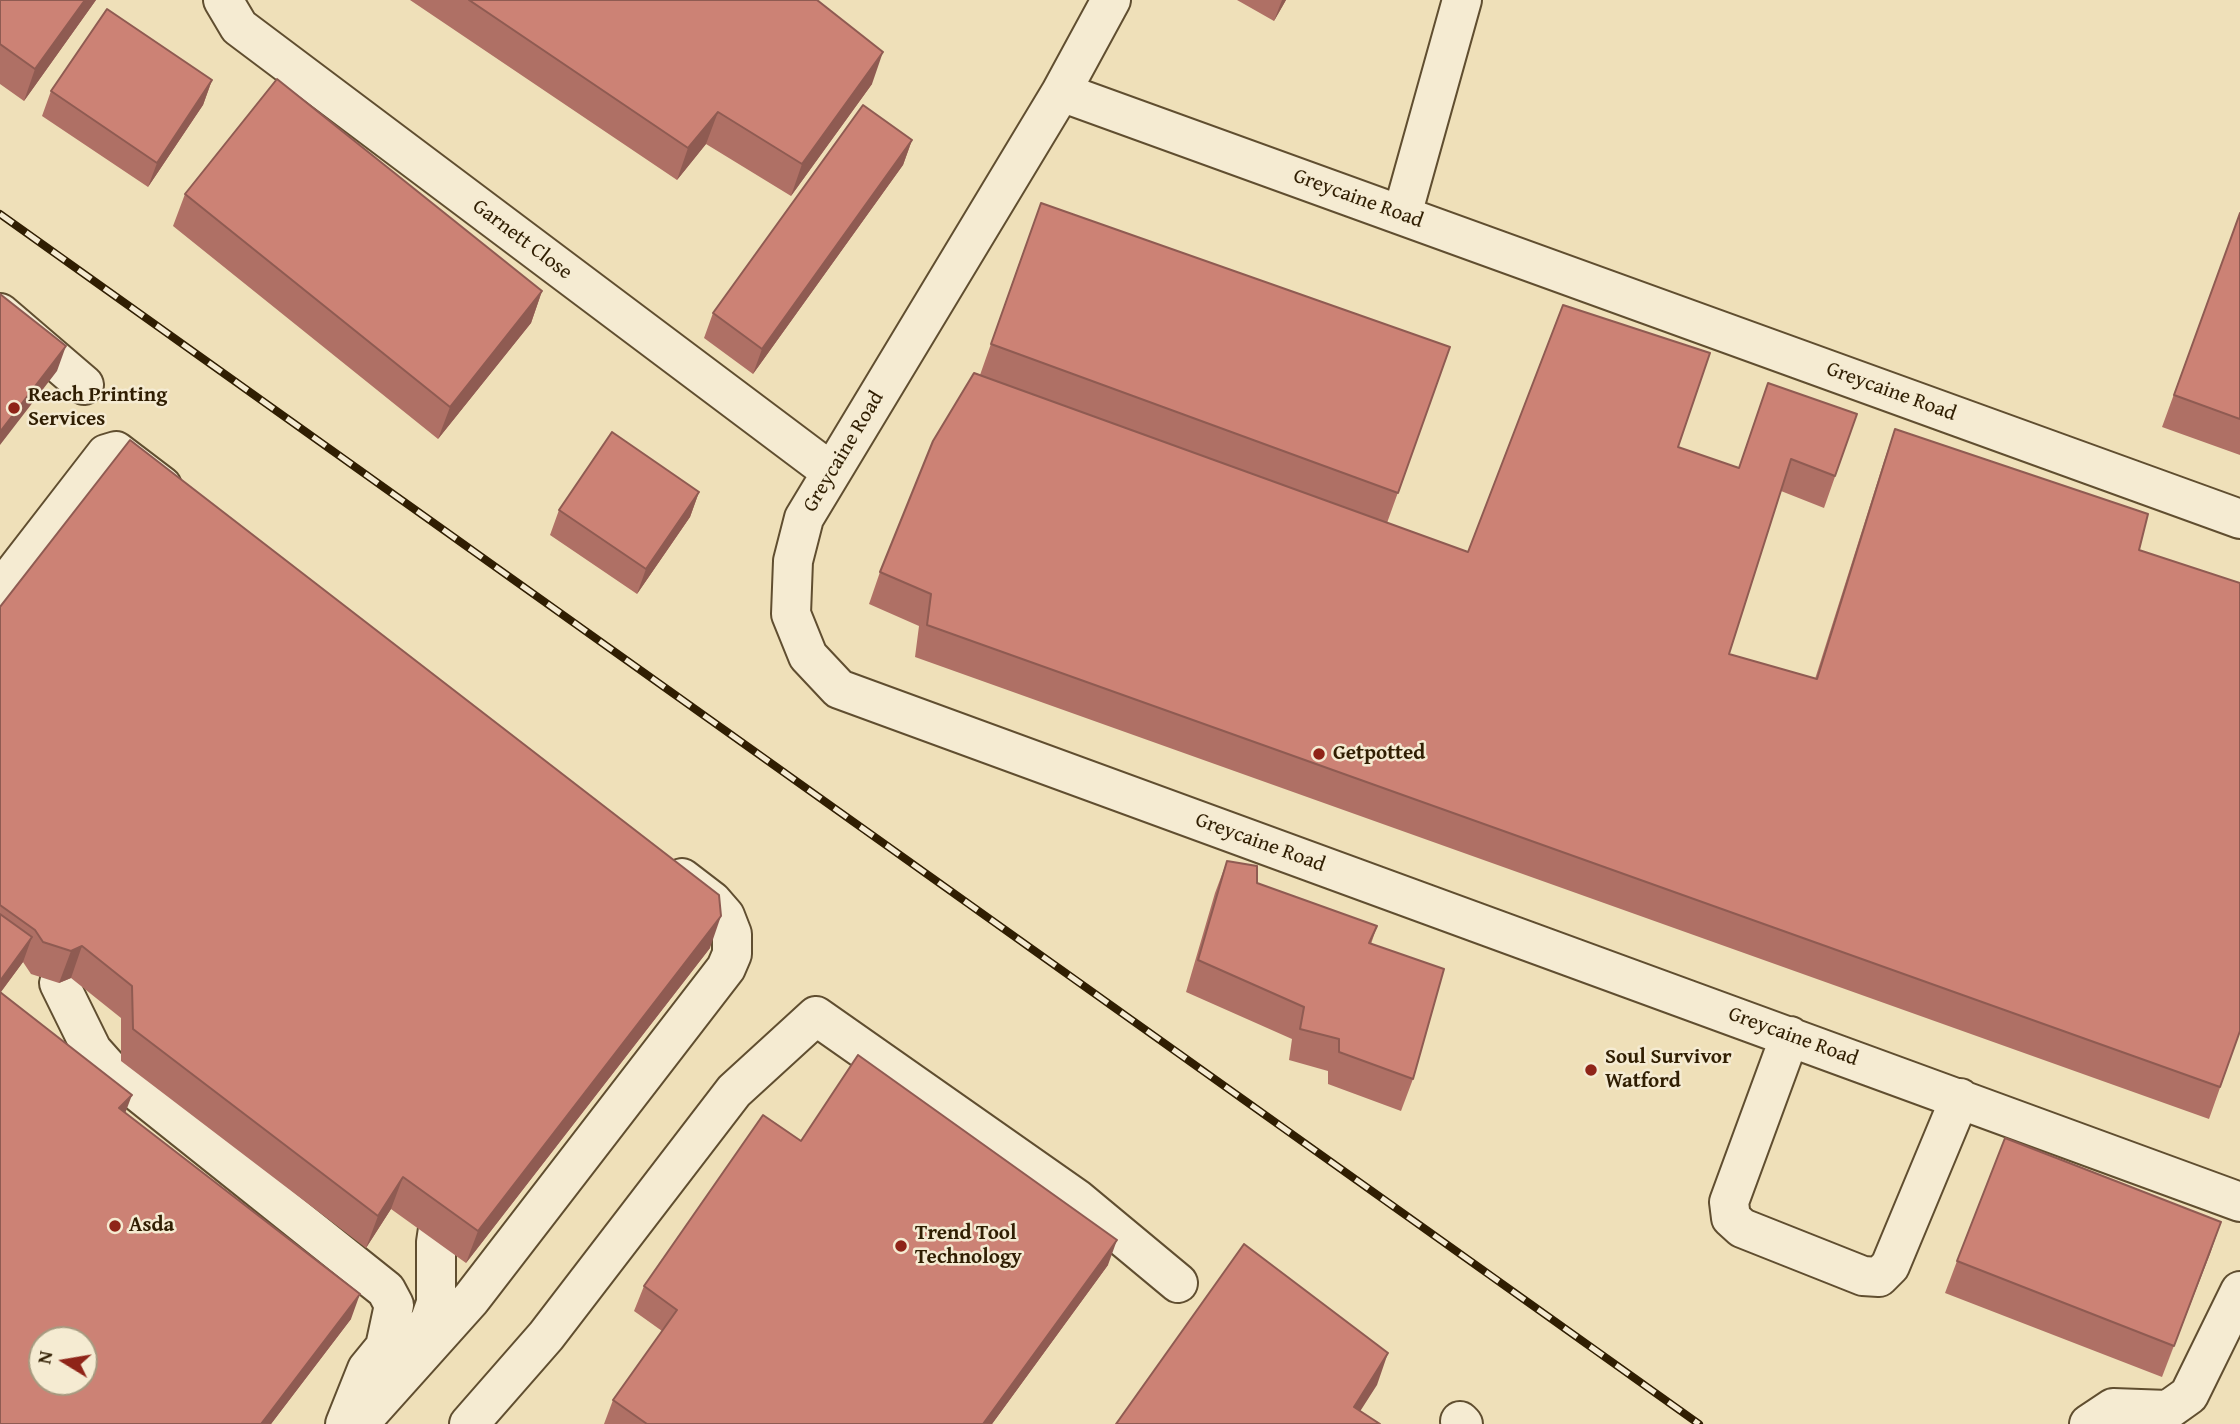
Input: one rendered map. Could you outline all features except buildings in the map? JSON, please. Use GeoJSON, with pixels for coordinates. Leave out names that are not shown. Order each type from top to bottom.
{"type":"FeatureCollection","features":[{"type":"Feature","properties":{"kind":"street","name":"Garnett Close"},"geometry":{"type":"LineString","coordinates":[[223,0],[239,27],[830,471]]}},
{"type":"Feature","properties":{"kind":"street"},"geometry":{"type":"LineString","coordinates":[[1061,92],[1111,0]]}},
{"type":"Feature","properties":{"kind":"street"},"geometry":{"type":"LineString","coordinates":[[1402,215],[1462,0]]}},
{"type":"Feature","properties":{"kind":"street","name":"Greycaine Road"},"geometry":{"type":"LineString","coordinates":[[2240,519],[1061,92],[804,518],[793,561],[791,614],[808,656],[839,689],[2240,1202]]}},
{"type":"Feature","properties":{"kind":"street"},"geometry":{"type":"LineString","coordinates":[[0,313],[84,385]]}},
{"type":"Feature","properties":{"kind":"street"},"geometry":{"type":"LineString","coordinates":[[0,591],[106,454],[116,451],[193,509]]}},
{"type":"Feature","properties":{"kind":"street"},"geometry":{"type":"LineString","coordinates":[[356,1424],[471,1299],[726,968],[732,954],[732,934],[726,916],[712,901],[657,859]]}},
{"type":"Feature","properties":{"kind":"street"},"geometry":{"type":"LineString","coordinates":[[102,926],[59,983],[92,1050],[108,1068],[386,1290],[394,1305],[385,1347],[367,1370],[345,1424]]}},
{"type":"Feature","properties":{"kind":"street"},"geometry":{"type":"LineString","coordinates":[[478,1421],[734,1091],[816,1016],[1077,1199],[1178,1283]]}},
{"type":"Feature","properties":{"kind":"street"},"geometry":{"type":"LineString","coordinates":[[1790,1036],[1729,1202],[1731,1218],[1742,1228],[1863,1276],[1878,1277],[1890,1265],[1960,1098]]}},
{"type":"Feature","properties":{"kind":"street"},"geometry":{"type":"LineString","coordinates":[[356,1424],[430,1320],[436,1303],[436,1242],[442,1202]]}},
{"type":"Feature","properties":{"kind":"street"},"geometry":{"type":"LineString","coordinates":[[2090,1424],[2113,1408],[2168,1410],[2189,1395],[2240,1291]]}},
{"type":"Feature","properties":{"kind":"railway"},"geometry":{"type":"LineString","coordinates":[[0,214],[1699,1424]]}},
{"type":"Feature","properties":{"kind":"place","name":"Reach Printing Services"},"geometry":{"type":"Point","coordinates":[14,408]}},
{"type":"Feature","properties":{"kind":"place","name":"Getpotted"},"geometry":{"type":"Point","coordinates":[1319,754]}},
{"type":"Feature","properties":{"kind":"place","name":"Soul Survivor Watford"},"geometry":{"type":"Point","coordinates":[1591,1070]}},
{"type":"Feature","properties":{"kind":"place","name":"Asda"},"geometry":{"type":"Point","coordinates":[115,1226]}},
{"type":"Feature","properties":{"kind":"place","name":"Trend Tool Technology"},"geometry":{"type":"Point","coordinates":[901,1246]}}]}
